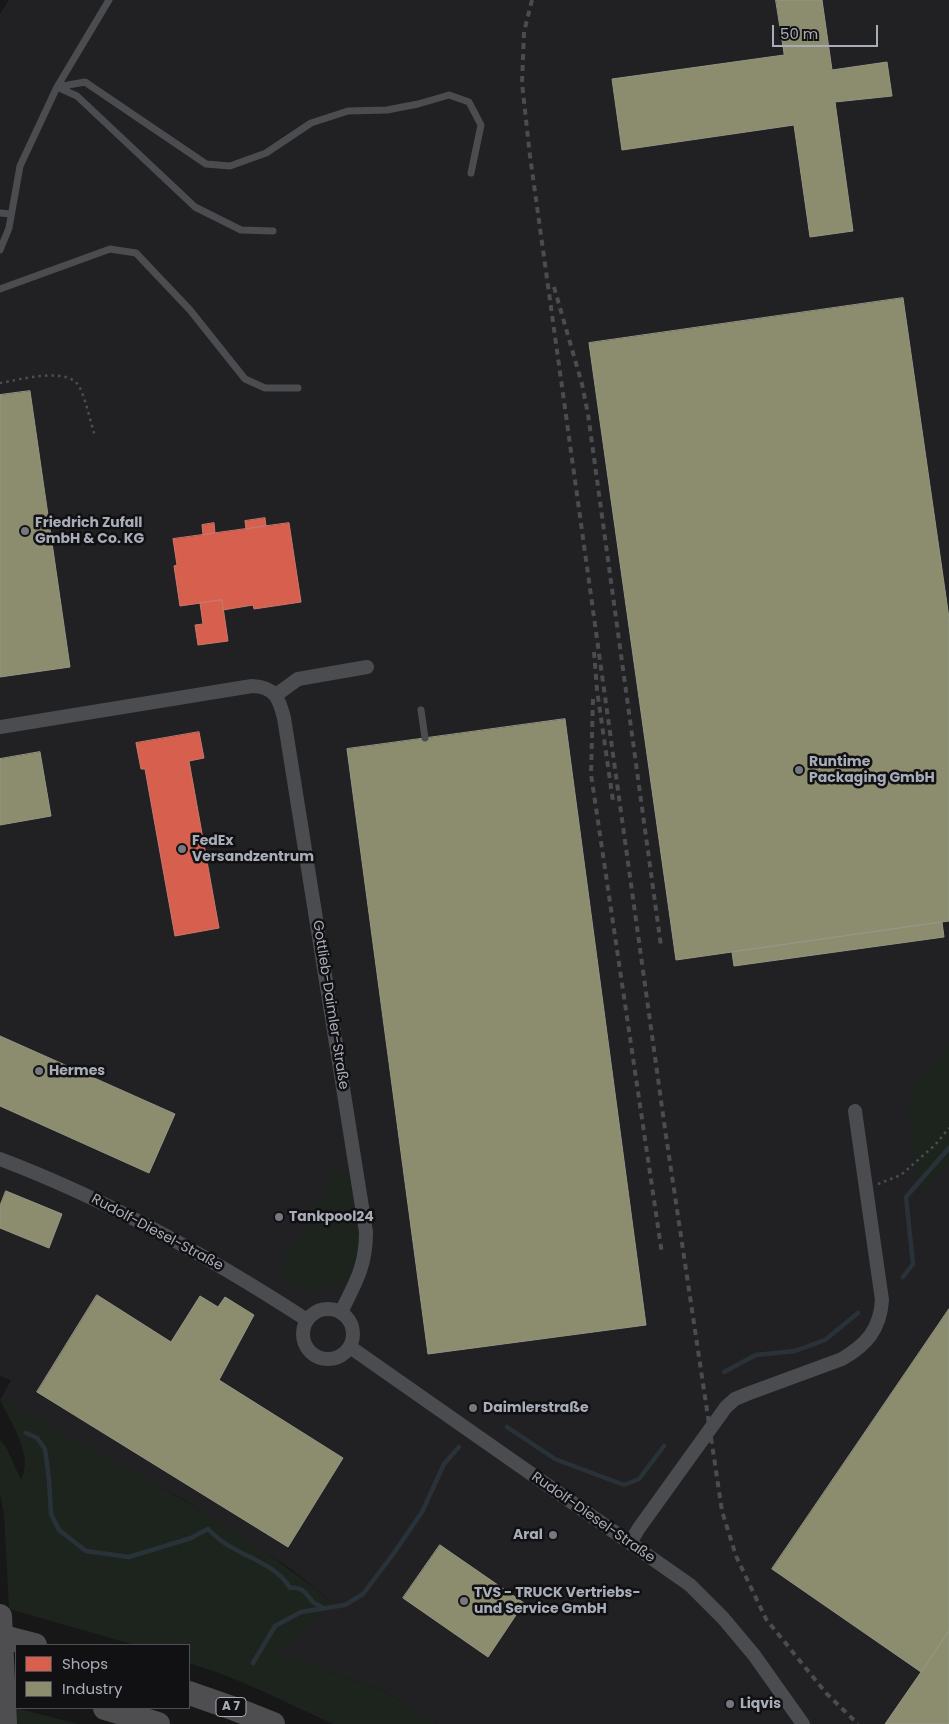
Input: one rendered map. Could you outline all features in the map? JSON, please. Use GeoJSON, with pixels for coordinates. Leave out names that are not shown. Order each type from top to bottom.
{"type":"FeatureCollection","features":[{"type":"Feature","properties":{"kind":"highway"},"geometry":{"type":"LineString","coordinates":[[0,1616],[5,1724]]}},
{"type":"Feature","properties":{"kind":"highway"},"geometry":{"type":"LineString","coordinates":[[0,1636],[31,1644]]}},
{"type":"Feature","properties":{"kind":"highway"},"geometry":{"type":"LineString","coordinates":[[0,1678],[15,1682]]}},
{"type":"Feature","properties":{"kind":"highway","name":"A 7"},"geometry":{"type":"LineString","coordinates":[[190,1693],[273,1724]]}},
{"type":"Feature","properties":{"kind":"highway"},"geometry":{"type":"LineString","coordinates":[[108,1709],[158,1724]]}},
{"type":"Feature","properties":{"kind":"street"},"geometry":{"type":"LineString","coordinates":[[0,727],[252,686],[270,690],[276,695],[298,679],[367,667]]}},
{"type":"Feature","properties":{"kind":"street","name":"Gottlieb-Daimler-Straße"},"geometry":{"type":"LineString","coordinates":[[276,695],[284,718],[366,1232],[364,1260],[357,1280],[341,1312]]}},
{"type":"Feature","properties":{"kind":"street"},"geometry":{"type":"LineString","coordinates":[[630,1543],[650,1512],[726,1407],[747,1394],[842,1359],[865,1343],[875,1329],[881,1315],[882,1300],[855,1111]]}},
{"type":"Feature","properties":{"kind":"street","name":"Rudolf-Diesel-Straße"},"geometry":{"type":"LineString","coordinates":[[0,1159],[79,1192],[137,1220],[195,1251],[307,1320]]}},
{"type":"Feature","properties":{"kind":"street"},"geometry":{"type":"LineString","coordinates":[[332,1308],[341,1312],[349,1319],[353,1328],[354,1338],[350,1347],[345,1353],[330,1359],[322,1359],[314,1355],[304,1343],[304,1327],[307,1320],[314,1313],[322,1309],[332,1308]]}},
{"type":"Feature","properties":{"kind":"street","name":"Rudolf-Diesel-Straße"},"geometry":{"type":"LineString","coordinates":[[350,1347],[690,1585],[723,1618],[754,1655],[803,1724]]}},
{"type":"Feature","properties":{"kind":"lane"},"geometry":{"type":"LineString","coordinates":[[0,250],[9,228],[20,166],[57,87],[109,0]]}},
{"type":"Feature","properties":{"kind":"lane"},"geometry":{"type":"LineString","coordinates":[[57,87],[85,82],[206,164],[230,166],[266,152],[311,122],[348,111],[387,110],[449,95],[469,102],[481,125],[471,173]]}},
{"type":"Feature","properties":{"kind":"lane"},"geometry":{"type":"LineString","coordinates":[[57,87],[77,96],[195,207],[241,230],[273,231]]}},
{"type":"Feature","properties":{"kind":"lane"},"geometry":{"type":"LineString","coordinates":[[0,213],[12,214]]}},
{"type":"Feature","properties":{"kind":"lane"},"geometry":{"type":"LineString","coordinates":[[0,289],[110,249],[136,253],[190,310],[244,379],[265,388],[298,388]]}},
{"type":"Feature","properties":{"kind":"lane"},"geometry":{"type":"LineString","coordinates":[[421,710],[425,738]]}},
{"type":"Feature","properties":{"kind":"path"},"geometry":{"type":"LineString","coordinates":[[0,382],[55,374],[74,380],[79,387],[95,436]]}},
{"type":"Feature","properties":{"kind":"path"},"geometry":{"type":"LineString","coordinates":[[867,1188],[901,1175],[935,1145],[949,1128]]}},
{"type":"Feature","properties":{"kind":"shaded area"},"geometry":{"type":"Polygon","coordinates":[[[9,0],[949,0],[949,1724],[437,1724],[383,1690],[275,1654],[332,1602],[291,1569],[181,1498],[0,1400],[11,1380],[0,1376],[0,14],[9,0]]]}},
{"type":"Feature","properties":{"kind":"shaded area"},"geometry":{"type":"Polygon","coordinates":[[[949,1042],[949,1165],[921,1194],[913,1153],[909,1106],[911,1089],[949,1042]]]}},
{"type":"Feature","properties":{"kind":"shaded area"},"geometry":{"type":"Polygon","coordinates":[[[340,1171],[347,1173],[351,1179],[359,1234],[358,1254],[343,1287],[333,1282],[327,1287],[307,1291],[279,1275],[280,1266],[293,1243],[297,1245],[312,1219],[309,1216],[334,1174],[340,1171]]]}},
{"type":"Feature","properties":{"kind":"shaded area"},"geometry":{"type":"Polygon","coordinates":[[[0,1400],[172,1493],[255,1545],[333,1603],[276,1654],[383,1690],[437,1724],[333,1724],[260,1690],[190,1663],[190,1644],[132,1644],[9,1609],[4,1514],[0,1494],[0,1440],[6,1447],[21,1480],[25,1461],[15,1429],[0,1400]]]}},
{"type":"Feature","properties":{"kind":"shaded area"},"geometry":{"type":"Polygon","coordinates":[[[14,1706],[15,1709],[78,1724],[15,1724],[14,1706]]]}},
{"type":"Feature","properties":{"kind":"building: Shops"},"geometry":{"type":"Polygon","coordinates":[[[265,518],[266,526],[246,529],[245,521],[265,518]]]}},
{"type":"Feature","properties":{"kind":"building: Shops"},"geometry":{"type":"Polygon","coordinates":[[[214,523],[215,533],[203,535],[202,525],[214,523]]]}},
{"type":"Feature","properties":{"kind":"building: Shops"},"geometry":{"type":"Polygon","coordinates":[[[289,523],[301,602],[254,609],[253,605],[223,610],[222,600],[180,606],[174,566],[177,565],[173,539],[289,523]]]}},
{"type":"Feature","properties":{"kind":"building: Shops"},"geometry":{"type":"Polygon","coordinates":[[[222,600],[228,641],[198,645],[195,625],[203,624],[200,603],[222,600]]]}},
{"type":"Feature","properties":{"kind":"building: Shops","name":"FedEx Versandzentrum"},"geometry":{"type":"Polygon","coordinates":[[[199,732],[204,758],[189,761],[219,928],[175,936],[145,769],[141,769],[136,743],[199,732]]]}},
{"type":"Feature","properties":{"kind":"building: Industry"},"geometry":{"type":"Polygon","coordinates":[[[776,0],[822,0],[832,70],[887,62],[892,96],[835,102],[853,231],[810,237],[794,125],[622,150],[612,79],[784,55],[776,0]]]}},
{"type":"Feature","properties":{"kind":"building: Industry","name":"Runtime Packaging GmbH"},"geometry":{"type":"Polygon","coordinates":[[[903,298],[949,618],[949,921],[676,960],[589,343],[903,298]]]}},
{"type":"Feature","properties":{"kind":"building: Industry","name":"Friedrich Zufall GmbH & Co. KG"},"geometry":{"type":"Polygon","coordinates":[[[30,391],[70,667],[0,677],[0,395],[30,391]]]}},
{"type":"Feature","properties":{"kind":"building: Industry"},"geometry":{"type":"Polygon","coordinates":[[[565,719],[646,1325],[428,1354],[347,749],[565,719]]]}},
{"type":"Feature","properties":{"kind":"building: Industry"},"geometry":{"type":"Polygon","coordinates":[[[40,752],[51,816],[0,825],[0,759],[40,752]]]}},
{"type":"Feature","properties":{"kind":"building: Industry"},"geometry":{"type":"Polygon","coordinates":[[[942,922],[944,937],[734,966],[732,952],[942,922]]]}},
{"type":"Feature","properties":{"kind":"building: Industry","name":"Hermes"},"geometry":{"type":"Polygon","coordinates":[[[0,1036],[175,1114],[149,1173],[0,1106],[0,1036]]]}},
{"type":"Feature","properties":{"kind":"building: Industry"},"geometry":{"type":"Polygon","coordinates":[[[6,1191],[62,1214],[49,1248],[0,1228],[0,1206],[6,1191]]]}},
{"type":"Feature","properties":{"kind":"building: Industry"},"geometry":{"type":"Polygon","coordinates":[[[97,1295],[171,1342],[200,1296],[218,1307],[225,1297],[254,1315],[219,1380],[343,1458],[288,1547],[37,1392],[97,1295]]]}},
{"type":"Feature","properties":{"kind":"building: Industry"},"geometry":{"type":"Polygon","coordinates":[[[949,1309],[949,1631],[921,1672],[772,1569],[949,1309]]]}},
{"type":"Feature","properties":{"kind":"building: Industry","name":"TVS - TRUCK Vertriebs- und Service GmbH"},"geometry":{"type":"Polygon","coordinates":[[[440,1545],[524,1603],[488,1657],[403,1598],[440,1545]]]}},
{"type":"Feature","properties":{"kind":"building: Industry"},"geometry":{"type":"Polygon","coordinates":[[[949,1631],[949,1724],[885,1724],[921,1672],[949,1631]]]}},
{"type":"Feature","properties":{"kind":"waterway"},"geometry":{"type":"LineString","coordinates":[[903,1277],[913,1264],[906,1197],[949,1148]]}},
{"type":"Feature","properties":{"kind":"waterway"},"geometry":{"type":"LineString","coordinates":[[724,1372],[756,1355],[795,1351],[825,1340],[858,1313]]}},
{"type":"Feature","properties":{"kind":"waterway"},"geometry":{"type":"LineString","coordinates":[[507,1427],[555,1459],[624,1485],[639,1479],[664,1446]]}},
{"type":"Feature","properties":{"kind":"waterway"},"geometry":{"type":"LineString","coordinates":[[26,1433],[37,1438],[45,1449],[51,1514],[59,1530],[86,1551],[129,1557],[191,1538],[208,1529],[223,1542],[277,1573],[290,1588],[301,1589],[313,1602],[323,1608]]}},
{"type":"Feature","properties":{"kind":"waterway"},"geometry":{"type":"LineString","coordinates":[[253,1663],[275,1626],[301,1612],[345,1605],[363,1594],[422,1512],[444,1464],[459,1447]]}},
{"type":"Feature","properties":{"kind":"railway"},"geometry":{"type":"LineString","coordinates":[[532,0],[524,32],[522,83],[530,156],[665,1129],[722,1511],[736,1556],[766,1619],[826,1693],[858,1724]]}},
{"type":"Feature","properties":{"kind":"railway"},"geometry":{"type":"LineString","coordinates":[[554,287],[582,384],[588,414],[661,946]]}},
{"type":"Feature","properties":{"kind":"railway"},"geometry":{"type":"LineString","coordinates":[[594,652],[597,690],[613,801]]}},
{"type":"Feature","properties":{"kind":"railway"},"geometry":{"type":"LineString","coordinates":[[593,699],[591,774],[662,1254]]}},
{"type":"Feature","properties":{"kind":"place","name":"Friedrich Zufall GmbH & Co. KG"},"geometry":{"type":"Point","coordinates":[25,531]}},
{"type":"Feature","properties":{"kind":"place","name":"Runtime Packaging GmbH"},"geometry":{"type":"Point","coordinates":[799,770]}},
{"type":"Feature","properties":{"kind":"place","name":"FedEx Versandzentrum"},"geometry":{"type":"Point","coordinates":[182,849]}},
{"type":"Feature","properties":{"kind":"place","name":"Hermes"},"geometry":{"type":"Point","coordinates":[39,1071]}},
{"type":"Feature","properties":{"kind":"place","name":"Tankpool24"},"geometry":{"type":"Point","coordinates":[279,1217]}},
{"type":"Feature","properties":{"kind":"place","name":"Daimlerstraße"},"geometry":{"type":"Point","coordinates":[473,1408]}},
{"type":"Feature","properties":{"kind":"place","name":"Aral"},"geometry":{"type":"Point","coordinates":[553,1535]}},
{"type":"Feature","properties":{"kind":"place","name":"TVS - TRUCK Vertriebs- und Service GmbH"},"geometry":{"type":"Point","coordinates":[464,1601]}},
{"type":"Feature","properties":{"kind":"place","name":"Liqvis"},"geometry":{"type":"Point","coordinates":[730,1704]}}]}
